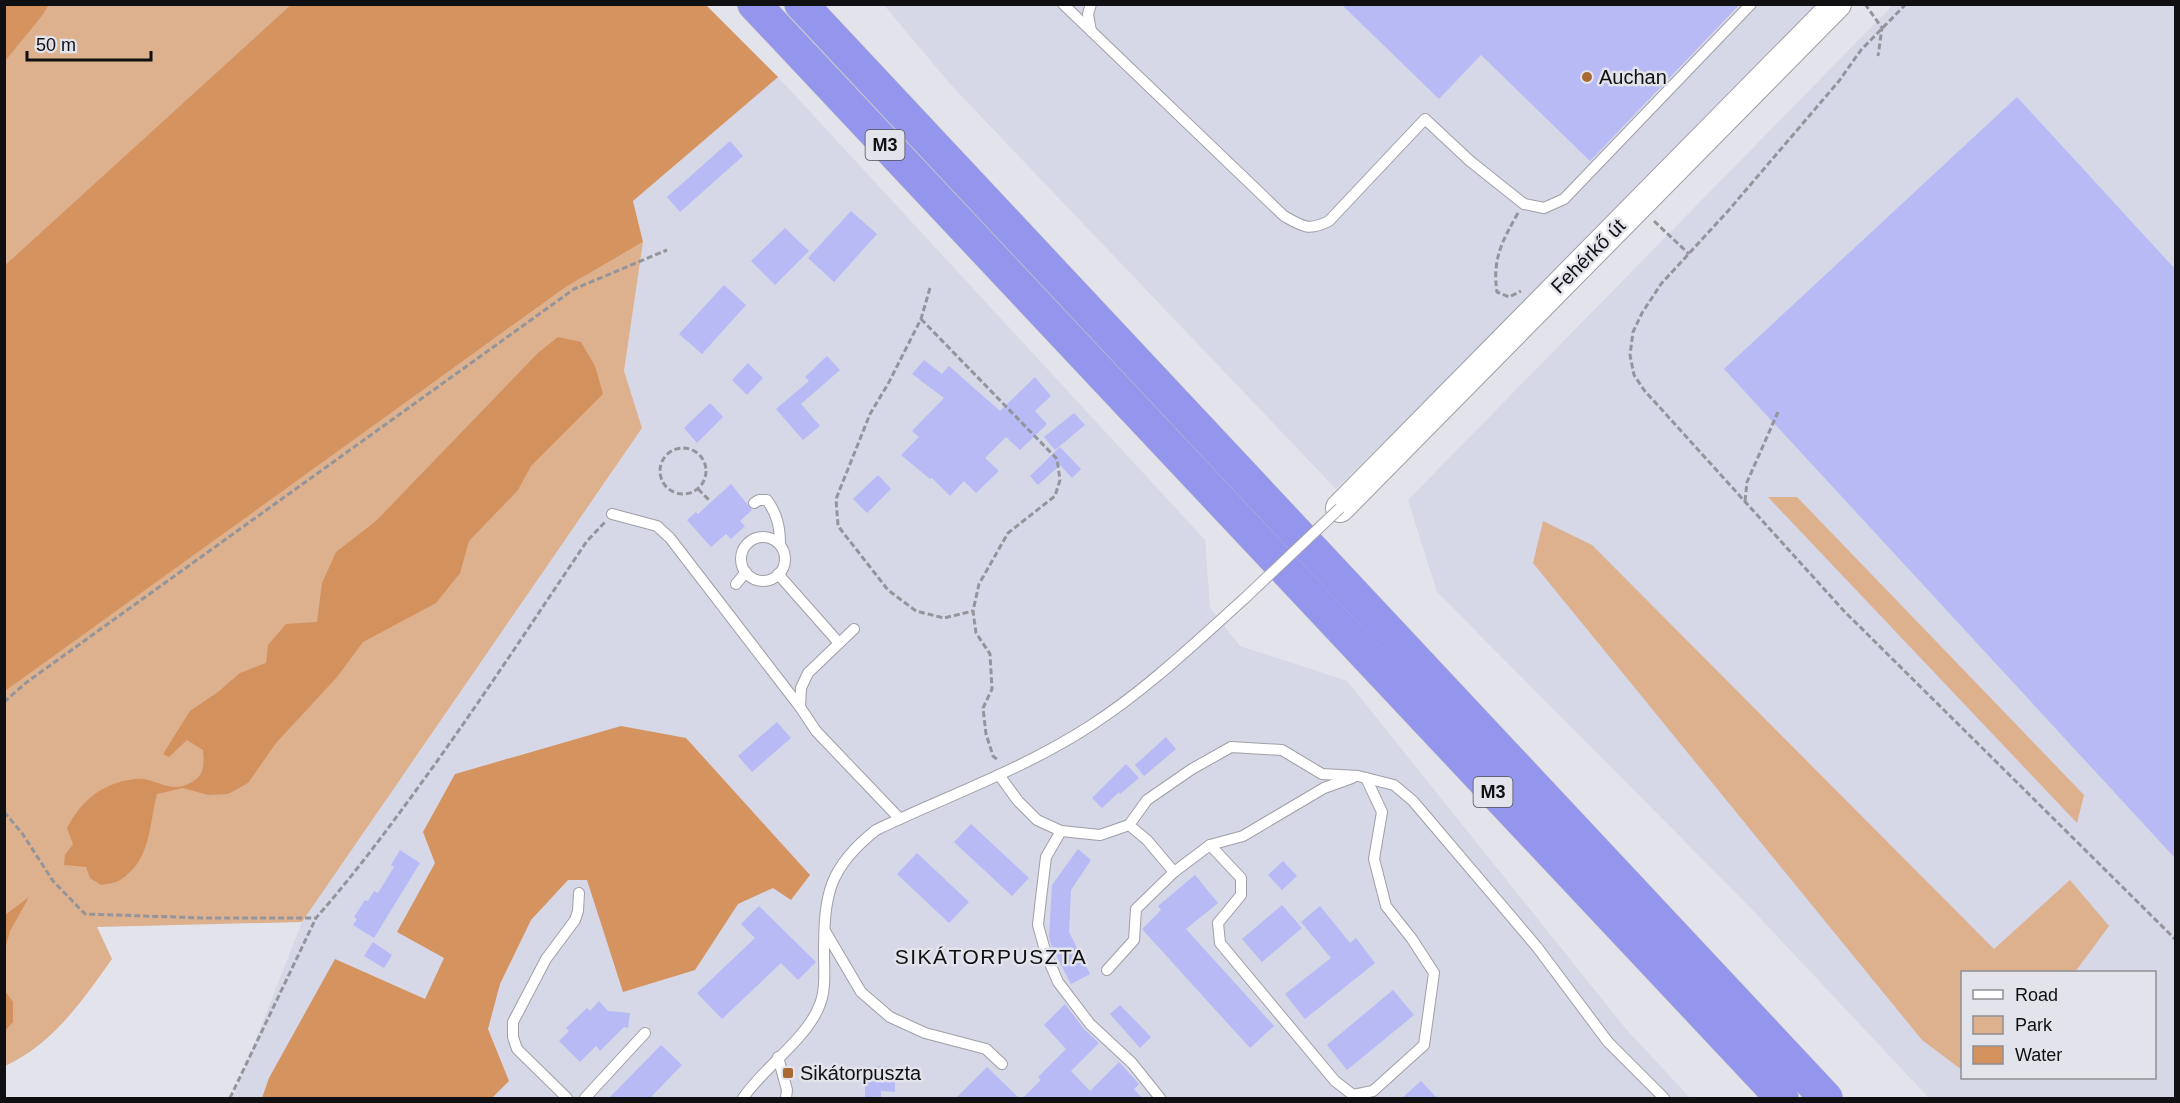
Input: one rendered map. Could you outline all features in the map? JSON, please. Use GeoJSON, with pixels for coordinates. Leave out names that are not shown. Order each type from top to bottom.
{"type":"FeatureCollection","features":[{"type":"Feature","properties":{"kind":"highway","name":"M3"},"geometry":{"type":"LineString","coordinates":[[754,4],[1782,1098]]}},
{"type":"Feature","properties":{"kind":"highway","name":"M3"},"geometry":{"type":"LineString","coordinates":[[801,4],[1826,1098]]}},
{"type":"Feature","properties":{"kind":"street","name":"Fehérkő út"},"geometry":{"type":"LineString","coordinates":[[1340,508],[1837,4]]}},
{"type":"Feature","properties":{"kind":"lane"},"geometry":{"type":"LineString","coordinates":[[1064,4],[1284,216],[1300,225],[1315,228],[1329,221],[1425,119],[1470,161],[1524,204],[1544,208],[1564,199],[1750,4]]}},
{"type":"Feature","properties":{"kind":"lane"},"geometry":{"type":"LineString","coordinates":[[1090,4],[1088,14],[1091,31]]}},
{"type":"Feature","properties":{"kind":"lane"},"geometry":{"type":"LineString","coordinates":[[754,503],[767,500],[774,510],[780,529],[780,544],[785,555],[783,568],[775,578],[763,581],[751,578],[742,568],[741,556],[746,544],[756,537],[769,537],[780,544]]}},
{"type":"Feature","properties":{"kind":"lane"},"geometry":{"type":"LineString","coordinates":[[743,1098],[752,1085],[809,1025],[821,1002],[826,906],[830,889],[844,860],[859,844],[876,830],[1004,772],[1067,740],[1108,713],[1163,672],[1340,508]]}},
{"type":"Feature","properties":{"kind":"lane"},"geometry":{"type":"LineString","coordinates":[[612,514],[657,526],[670,538],[816,731],[900,819]]}},
{"type":"Feature","properties":{"kind":"lane"},"geometry":{"type":"LineString","coordinates":[[736,584],[746,572]]}},
{"type":"Feature","properties":{"kind":"lane"},"geometry":{"type":"LineString","coordinates":[[778,574],[840,643]]}},
{"type":"Feature","properties":{"kind":"lane"},"geometry":{"type":"LineString","coordinates":[[800,707],[801,688],[808,673],[854,629]]}},
{"type":"Feature","properties":{"kind":"lane"},"geometry":{"type":"LineString","coordinates":[[1004,772],[1018,801],[1037,820],[1061,831],[1100,835],[1129,825],[1148,800],[1192,769],[1231,747],[1282,750],[1322,774],[1362,777],[1394,785],[1413,801],[1537,948],[1608,1042],[1664,1098]]}},
{"type":"Feature","properties":{"kind":"lane"},"geometry":{"type":"LineString","coordinates":[[1210,845],[1241,878],[1241,895],[1218,923],[1220,944],[1335,1081],[1353,1095],[1374,1091],[1424,1045],[1434,973],[1412,939],[1386,906],[1374,859],[1382,812],[1362,777]]}},
{"type":"Feature","properties":{"kind":"lane"},"geometry":{"type":"LineString","coordinates":[[1107,970],[1134,940],[1136,909],[1174,872],[1210,845],[1244,836],[1324,788],[1362,777]]}},
{"type":"Feature","properties":{"kind":"lane"},"geometry":{"type":"LineString","coordinates":[[1129,825],[1147,840],[1174,872]]}},
{"type":"Feature","properties":{"kind":"lane"},"geometry":{"type":"LineString","coordinates":[[1061,831],[1046,857],[1042,888],[1038,925],[1046,954],[1058,982],[1090,1024],[1132,1063],[1160,1098]]}},
{"type":"Feature","properties":{"kind":"lane"},"geometry":{"type":"LineString","coordinates":[[567,1098],[517,1049],[513,1037],[513,1022],[546,959],[575,920],[579,893]]}},
{"type":"Feature","properties":{"kind":"lane"},"geometry":{"type":"LineString","coordinates":[[825,931],[861,992],[890,1017],[925,1033],[986,1049],[1002,1065]]}},
{"type":"Feature","properties":{"kind":"lane"},"geometry":{"type":"LineString","coordinates":[[585,1098],[645,1033]]}},
{"type":"Feature","properties":{"kind":"lane"},"geometry":{"type":"LineString","coordinates":[[778,1057],[787,1090],[786,1098]]}},
{"type":"Feature","properties":{"kind":"lane"},"geometry":{"type":"LineString","coordinates":[[752,1085],[750,1096],[752,1098]]}},
{"type":"Feature","properties":{"kind":"path"},"geometry":{"type":"LineString","coordinates":[[1865,4],[1882,28],[1878,56]]}},
{"type":"Feature","properties":{"kind":"path"},"geometry":{"type":"LineString","coordinates":[[1906,4],[1861,50],[1832,90],[1661,284],[1633,332],[1630,355],[1634,375],[1644,390],[1844,611],[2175,940]]}},
{"type":"Feature","properties":{"kind":"path"},"geometry":{"type":"LineString","coordinates":[[1644,200],[1655,223],[1689,254]]}},
{"type":"Feature","properties":{"kind":"path"},"geometry":{"type":"LineString","coordinates":[[1524,204],[1503,240],[1495,267],[1497,292],[1509,297],[1525,290]]}},
{"type":"Feature","properties":{"kind":"path"},"geometry":{"type":"LineString","coordinates":[[4,702],[27,682],[574,289],[667,250]]}},
{"type":"Feature","properties":{"kind":"path"},"geometry":{"type":"LineString","coordinates":[[930,288],[921,319],[870,414],[836,499],[838,526],[888,590],[916,611],[944,618],[973,611]]}},
{"type":"Feature","properties":{"kind":"path"},"geometry":{"type":"LineString","coordinates":[[921,319],[1057,459],[1060,480],[1054,496],[1008,533],[979,584],[973,611],[976,633],[990,654],[992,689],[983,708],[986,734],[993,756],[1004,772]]}},
{"type":"Feature","properties":{"kind":"path"},"geometry":{"type":"LineString","coordinates":[[1745,503],[1747,482],[1778,412]]}},
{"type":"Feature","properties":{"kind":"path"},"geometry":{"type":"LineString","coordinates":[[687,448],[696,452],[703,460],[706,470],[704,480],[698,489],[689,494],[679,495],[669,491],[660,473],[661,463],[667,454],[676,449],[687,448]]}},
{"type":"Feature","properties":{"kind":"path"},"geometry":{"type":"LineString","coordinates":[[698,489],[710,501]]}},
{"type":"Feature","properties":{"kind":"path"},"geometry":{"type":"LineString","coordinates":[[230,1098],[316,918],[382,837],[460,730],[587,540],[612,514]]}},
{"type":"Feature","properties":{"kind":"path"},"geometry":{"type":"LineString","coordinates":[[4,812],[22,833],[53,881],[86,914],[204,918],[316,918]]}},
{"type":"Feature","properties":{"kind":"shaded area"},"geometry":{"type":"Polygon","coordinates":[[[5,4],[49,5],[5,61],[5,4]]]}},
{"type":"Feature","properties":{"kind":"shaded area"},"geometry":{"type":"Polygon","coordinates":[[[292,4],[706,5],[778,77],[633,201],[643,242],[566,287],[5,691],[5,265],[292,4]]]}},
{"type":"Feature","properties":{"kind":"shaded area"},"geometry":{"type":"Polygon","coordinates":[[[884,5],[1815,5],[1583,245],[1336,489],[951,85],[884,5]]]}},
{"type":"Feature","properties":{"kind":"shaded area"},"geometry":{"type":"Polygon","coordinates":[[[1893,5],[2175,5],[2175,1098],[1929,1098],[1744,901],[1437,592],[1408,500],[1893,5]]]}},
{"type":"Feature","properties":{"kind":"shaded area"},"geometry":{"type":"Polygon","coordinates":[[[778,77],[1205,540],[1210,608],[1240,646],[1347,681],[1626,1029],[1690,1098],[233,1098],[302,922],[642,428],[624,371],[643,242],[633,201],[778,77]]]}},
{"type":"Feature","properties":{"kind":"shaded area"},"geometry":{"type":"Polygon","coordinates":[[[621,726],[686,738],[810,875],[791,900],[773,888],[738,904],[695,970],[623,992],[587,880],[568,880],[531,920],[500,984],[488,1029],[509,1081],[492,1098],[262,1098],[269,1078],[335,959],[425,999],[444,958],[397,932],[435,863],[423,832],[455,774],[621,726]]]}},
{"type":"Feature","properties":{"kind":"green space"},"geometry":{"type":"Polygon","coordinates":[[[49,5],[292,5],[5,265],[4,61],[49,5]]]}},
{"type":"Feature","properties":{"kind":"green space"},"geometry":{"type":"Polygon","coordinates":[[[643,242],[624,371],[642,428],[302,922],[97,927],[112,959],[78,1006],[52,1034],[22,1057],[5,1066],[4,691],[566,287],[643,242]]]}},
{"type":"Feature","properties":{"kind":"green space"},"geometry":{"type":"Polygon","coordinates":[[[1768,497],[1797,497],[2084,795],[2077,823],[1768,497]]]}},
{"type":"Feature","properties":{"kind":"green space"},"geometry":{"type":"Polygon","coordinates":[[[1543,521],[1592,545],[1994,949],[2070,880],[2109,926],[2076,971],[1961,971],[1961,1069],[1922,1040],[1533,563],[1543,521]]]}},
{"type":"Feature","properties":{"kind":"water"},"geometry":{"type":"Polygon","coordinates":[[[558,337],[581,342],[595,366],[603,394],[531,466],[518,490],[469,541],[460,573],[436,603],[363,642],[337,677],[276,743],[248,783],[228,794],[208,795],[183,788],[157,794],[143,853],[138,863],[120,880],[101,885],[90,878],[86,867],[64,865],[65,855],[73,844],[67,828],[79,809],[94,794],[123,781],[142,779],[177,787],[192,782],[199,776],[203,764],[203,750],[187,740],[169,757],[163,754],[190,711],[218,692],[240,673],[266,663],[268,645],[286,624],[317,622],[322,583],[336,552],[376,521],[538,353],[558,337]]]}},
{"type":"Feature","properties":{"kind":"water"},"geometry":{"type":"Polygon","coordinates":[[[29,897],[10,931],[5,949],[5,915],[29,897]]]}},
{"type":"Feature","properties":{"kind":"water"},"geometry":{"type":"Polygon","coordinates":[[[5,991],[13,1002],[13,1022],[5,1031],[5,991]]]}},
{"type":"Feature","properties":{"kind":"building","name":"Auchan"},"geometry":{"type":"Polygon","coordinates":[[[1341,4],[1740,4],[1590,161],[1481,55],[1439,99],[1341,4]]]}},
{"type":"Feature","properties":{"kind":"building"},"geometry":{"type":"Polygon","coordinates":[[[2017,97],[2175,269],[2175,858],[1724,369],[2017,97]]]}},
{"type":"Feature","properties":{"kind":"building"},"geometry":{"type":"Polygon","coordinates":[[[730,141],[743,156],[680,212],[667,197],[730,141]]]}},
{"type":"Feature","properties":{"kind":"building"},"geometry":{"type":"Polygon","coordinates":[[[851,211],[877,234],[834,282],[808,258],[851,211]]]}},
{"type":"Feature","properties":{"kind":"building"},"geometry":{"type":"Polygon","coordinates":[[[785,228],[809,251],[775,285],[751,261],[785,228]]]}},
{"type":"Feature","properties":{"kind":"building"},"geometry":{"type":"Polygon","coordinates":[[[724,285],[746,305],[702,354],[679,334],[724,285]]]}},
{"type":"Feature","properties":{"kind":"building"},"geometry":{"type":"Polygon","coordinates":[[[827,356],[840,370],[801,404],[820,426],[803,440],[776,409],[809,381],[805,377],[827,356]]]}},
{"type":"Feature","properties":{"kind":"building"},"geometry":{"type":"Polygon","coordinates":[[[924,360],[942,374],[949,366],[1000,411],[1035,377],[1051,396],[1035,411],[1047,424],[1020,450],[1006,437],[985,458],[999,471],[976,493],[964,481],[950,496],[932,478],[930,479],[901,455],[919,437],[912,431],[944,398],[912,374],[924,360]]]}},
{"type":"Feature","properties":{"kind":"building"},"geometry":{"type":"Polygon","coordinates":[[[748,363],[763,378],[747,395],[732,380],[748,363]]]}},
{"type":"Feature","properties":{"kind":"building"},"geometry":{"type":"Polygon","coordinates":[[[710,403],[723,417],[697,443],[684,428],[710,403]]]}},
{"type":"Feature","properties":{"kind":"building"},"geometry":{"type":"Polygon","coordinates":[[[1074,413],[1085,425],[1055,450],[1044,437],[1074,413]]]}},
{"type":"Feature","properties":{"kind":"building"},"geometry":{"type":"Polygon","coordinates":[[[1060,447],[1081,469],[1072,478],[1060,465],[1038,485],[1030,476],[1060,447]]]}},
{"type":"Feature","properties":{"kind":"building"},"geometry":{"type":"Polygon","coordinates":[[[878,475],[891,489],[867,513],[853,499],[878,475]]]}},
{"type":"Feature","properties":{"kind":"building"},"geometry":{"type":"Polygon","coordinates":[[[731,484],[752,510],[740,521],[745,526],[731,539],[726,534],[711,547],[687,520],[696,512],[698,514],[731,484]]]}},
{"type":"Feature","properties":{"kind":"building"},"geometry":{"type":"Polygon","coordinates":[[[777,722],[791,738],[752,772],[738,756],[777,722]]]}},
{"type":"Feature","properties":{"kind":"building"},"geometry":{"type":"Polygon","coordinates":[[[1166,737],[1176,749],[1144,776],[1135,765],[1166,737]]]}},
{"type":"Feature","properties":{"kind":"building"},"geometry":{"type":"Polygon","coordinates":[[[1126,764],[1139,778],[1102,808],[1092,798],[1126,764]]]}},
{"type":"Feature","properties":{"kind":"building"},"geometry":{"type":"Polygon","coordinates":[[[971,824],[1029,878],[1012,896],[954,842],[971,824]]]}},
{"type":"Feature","properties":{"kind":"building"},"geometry":{"type":"Polygon","coordinates":[[[1078,849],[1091,860],[1071,890],[1069,932],[1090,974],[1071,984],[1049,938],[1052,885],[1078,849]]]}},
{"type":"Feature","properties":{"kind":"building"},"geometry":{"type":"Polygon","coordinates":[[[400,850],[420,863],[374,938],[353,925],[357,919],[354,917],[374,891],[378,893],[394,867],[391,865],[400,850]]]}},
{"type":"Feature","properties":{"kind":"building"},"geometry":{"type":"Polygon","coordinates":[[[917,853],[969,902],[949,923],[897,874],[917,853]]]}},
{"type":"Feature","properties":{"kind":"building"},"geometry":{"type":"Polygon","coordinates":[[[1283,861],[1297,876],[1282,890],[1268,875],[1283,861]]]}},
{"type":"Feature","properties":{"kind":"building"},"geometry":{"type":"Polygon","coordinates":[[[1195,875],[1218,903],[1186,929],[1274,1026],[1250,1048],[1142,929],[1161,910],[1158,906],[1195,875]]]}},
{"type":"Feature","properties":{"kind":"building"},"geometry":{"type":"Polygon","coordinates":[[[1282,905],[1302,928],[1262,962],[1242,939],[1282,905]]]}},
{"type":"Feature","properties":{"kind":"building"},"geometry":{"type":"Polygon","coordinates":[[[759,906],[816,962],[798,980],[781,963],[722,1019],[697,993],[755,938],[741,924],[759,906]]]}},
{"type":"Feature","properties":{"kind":"building"},"geometry":{"type":"Polygon","coordinates":[[[1320,906],[1350,943],[1356,938],[1375,963],[1305,1019],[1285,994],[1331,958],[1301,922],[1320,906]]]}},
{"type":"Feature","properties":{"kind":"building"},"geometry":{"type":"Polygon","coordinates":[[[373,942],[392,955],[384,968],[364,956],[373,942]]]}},
{"type":"Feature","properties":{"kind":"building"},"geometry":{"type":"Polygon","coordinates":[[[1393,990],[1414,1015],[1347,1070],[1327,1045],[1393,990]]]}},
{"type":"Feature","properties":{"kind":"building"},"geometry":{"type":"Polygon","coordinates":[[[599,1001],[608,1011],[630,1013],[628,1028],[624,1027],[600,1051],[596,1046],[580,1062],[559,1041],[569,1031],[566,1028],[587,1008],[590,1011],[599,1001]]]}},
{"type":"Feature","properties":{"kind":"building"},"geometry":{"type":"Polygon","coordinates":[[[1065,1004],[1084,1029],[1099,1043],[1071,1071],[1090,1091],[1119,1062],[1139,1084],[1134,1089],[1142,1098],[1023,1098],[1041,1080],[1038,1077],[1066,1049],[1044,1025],[1065,1004]]]}},
{"type":"Feature","properties":{"kind":"building"},"geometry":{"type":"Polygon","coordinates":[[[1120,1005],[1151,1037],[1140,1048],[1110,1014],[1120,1005]]]}},
{"type":"Feature","properties":{"kind":"building"},"geometry":{"type":"Polygon","coordinates":[[[661,1045],[682,1065],[650,1098],[609,1098],[661,1045]]]}},
{"type":"Feature","properties":{"kind":"building"},"geometry":{"type":"Polygon","coordinates":[[[875,1066],[895,1067],[895,1092],[881,1091],[881,1098],[865,1098],[865,1080],[875,1081],[875,1066]]]}},
{"type":"Feature","properties":{"kind":"building"},"geometry":{"type":"Polygon","coordinates":[[[987,1067],[1019,1098],[956,1098],[987,1067]]]}},
{"type":"Feature","properties":{"kind":"building"},"geometry":{"type":"Polygon","coordinates":[[[1421,1081],[1437,1098],[1402,1098],[1421,1081]]]}},
{"type":"Feature","properties":{"kind":"place","name":"Auchan"},"geometry":{"type":"Point","coordinates":[1587,77]}},
{"type":"Feature","properties":{"kind":"place","name":"Sikátorpuszta"},"geometry":{"type":"Point","coordinates":[788,1073]}},
{"type":"Feature","properties":{"kind":"district","name":"SIKÁTORPUSZTA"},"geometry":{"type":"Point","coordinates":[991,957]}}]}
